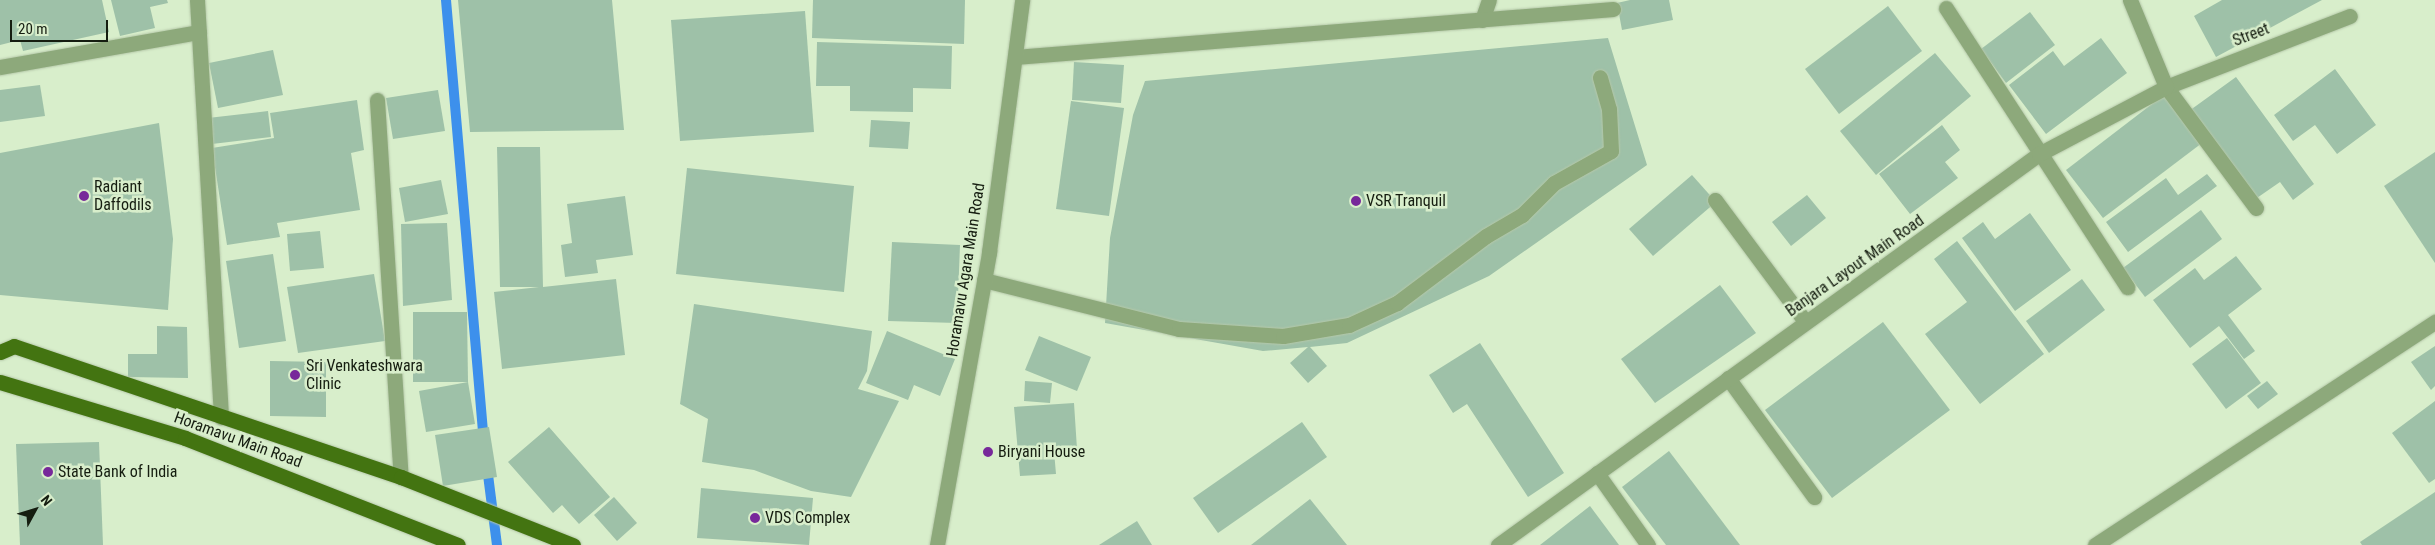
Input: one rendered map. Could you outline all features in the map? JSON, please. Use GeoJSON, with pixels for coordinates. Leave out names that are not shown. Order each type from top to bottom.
{"type":"FeatureCollection","features":[{"type":"Feature","properties":{"kind":"main road"},"geometry":{"type":"LineString","coordinates":[[0,352],[14,346],[401,477],[458,498],[541,540],[573,545]]}},
{"type":"Feature","properties":{"kind":"main road","name":"Horamavu Main Road"},"geometry":{"type":"LineString","coordinates":[[0,382],[185,438],[456,544]]}},
{"type":"Feature","properties":{"kind":"street"},"geometry":{"type":"LineString","coordinates":[[197,0],[220,417]]}},
{"type":"Feature","properties":{"kind":"street","name":"Horamavu Agara Main Road"},"geometry":{"type":"LineString","coordinates":[[937,545],[984,280],[1022,0]]}},
{"type":"Feature","properties":{"kind":"street"},"geometry":{"type":"LineString","coordinates":[[1482,20],[1489,0]]}},
{"type":"Feature","properties":{"kind":"street"},"geometry":{"type":"LineString","coordinates":[[2130,0],[2166,87],[2256,208]]}},
{"type":"Feature","properties":{"kind":"street"},"geometry":{"type":"LineString","coordinates":[[1946,8],[2127,287]]}},
{"type":"Feature","properties":{"kind":"street"},"geometry":{"type":"LineString","coordinates":[[1015,57],[1613,9]]}},
{"type":"Feature","properties":{"kind":"street","name":"Street"},"geometry":{"type":"LineString","coordinates":[[2166,87],[2350,16]]}},
{"type":"Feature","properties":{"kind":"street"},"geometry":{"type":"LineString","coordinates":[[0,67],[199,32]]}},
{"type":"Feature","properties":{"kind":"street"},"geometry":{"type":"LineString","coordinates":[[984,280],[1179,329],[1283,336],[1349,325],[1411,294],[1486,236],[1522,215],[1554,183],[1611,151],[1609,109],[1600,77]]}},
{"type":"Feature","properties":{"kind":"street","name":"Banjara Layout Main Road"},"geometry":{"type":"LineString","coordinates":[[1498,545],[1805,321],[2039,154],[2166,87]]}},
{"type":"Feature","properties":{"kind":"street"},"geometry":{"type":"LineString","coordinates":[[377,100],[401,477]]}},
{"type":"Feature","properties":{"kind":"street"},"geometry":{"type":"LineString","coordinates":[[1715,200],[1805,321]]}},
{"type":"Feature","properties":{"kind":"street"},"geometry":{"type":"LineString","coordinates":[[2095,545],[2435,322]]}},
{"type":"Feature","properties":{"kind":"street"},"geometry":{"type":"LineString","coordinates":[[1728,378],[1814,497]]}},
{"type":"Feature","properties":{"kind":"street"},"geometry":{"type":"LineString","coordinates":[[1597,473],[1648,545]]}},
{"type":"Feature","properties":{"kind":"building"},"geometry":{"type":"Polygon","coordinates":[[[0,0],[102,0],[109,32],[23,51],[20,40],[0,45],[0,0]]]}},
{"type":"Feature","properties":{"kind":"building"},"geometry":{"type":"Polygon","coordinates":[[[111,0],[167,0],[168,3],[150,7],[155,28],[120,36],[111,0]]]}},
{"type":"Feature","properties":{"kind":"building"},"geometry":{"type":"Polygon","coordinates":[[[458,0],[612,0],[624,130],[470,132],[458,0]]]}},
{"type":"Feature","properties":{"kind":"building"},"geometry":{"type":"Polygon","coordinates":[[[813,0],[965,0],[964,44],[812,38],[813,0]]]}},
{"type":"Feature","properties":{"kind":"building"},"geometry":{"type":"Polygon","coordinates":[[[1630,0],[1669,0],[1673,20],[1622,30],[1617,3],[1630,0]]]}},
{"type":"Feature","properties":{"kind":"building"},"geometry":{"type":"Polygon","coordinates":[[[2222,0],[2322,0],[2216,57],[2194,16],[2222,0]]]}},
{"type":"Feature","properties":{"kind":"building"},"geometry":{"type":"Polygon","coordinates":[[[1888,6],[1922,51],[1839,114],[1805,69],[1888,6]]]}},
{"type":"Feature","properties":{"kind":"building"},"geometry":{"type":"Polygon","coordinates":[[[805,11],[814,132],[680,141],[671,20],[805,11]]]}},
{"type":"Feature","properties":{"kind":"building"},"geometry":{"type":"Polygon","coordinates":[[[2030,12],[2055,45],[2006,83],[1981,49],[2030,12]]]}},
{"type":"Feature","properties":{"kind":"building","name":"VSR Tranquil"},"geometry":{"type":"Polygon","coordinates":[[[1608,38],[1647,165],[1489,276],[1347,343],[1310,347],[1327,366],[1308,383],[1290,363],[1308,347],[1263,351],[1105,323],[1110,238],[1133,115],[1145,81],[1608,38]]]}},
{"type":"Feature","properties":{"kind":"building"},"geometry":{"type":"Polygon","coordinates":[[[2101,38],[2127,73],[2046,134],[2009,85],[2053,51],[2064,66],[2101,38]]]}},
{"type":"Feature","properties":{"kind":"building"},"geometry":{"type":"Polygon","coordinates":[[[817,42],[952,46],[951,89],[913,88],[913,112],[850,111],[850,86],[816,86],[817,42]]]}},
{"type":"Feature","properties":{"kind":"building"},"geometry":{"type":"Polygon","coordinates":[[[273,50],[283,95],[218,108],[209,63],[273,50]]]}},
{"type":"Feature","properties":{"kind":"building"},"geometry":{"type":"Polygon","coordinates":[[[1935,53],[1971,96],[1876,175],[1840,131],[1935,53]]]}},
{"type":"Feature","properties":{"kind":"building"},"geometry":{"type":"Polygon","coordinates":[[[1074,62],[1124,65],[1121,103],[1072,100],[1074,62]]]}},
{"type":"Feature","properties":{"kind":"building"},"geometry":{"type":"Polygon","coordinates":[[[2335,69],[2376,125],[2337,154],[2315,125],[2293,141],[2274,115],[2335,69]]]}},
{"type":"Feature","properties":{"kind":"building"},"geometry":{"type":"Polygon","coordinates":[[[2236,77],[2314,184],[2293,200],[2280,182],[2254,200],[2189,111],[2236,77]]]}},
{"type":"Feature","properties":{"kind":"building"},"geometry":{"type":"Polygon","coordinates":[[[40,85],[45,116],[0,122],[0,90],[40,85]]]}},
{"type":"Feature","properties":{"kind":"building"},"geometry":{"type":"Polygon","coordinates":[[[438,90],[445,131],[393,139],[386,98],[438,90]]]}},
{"type":"Feature","properties":{"kind":"building"},"geometry":{"type":"Polygon","coordinates":[[[2165,94],[2202,143],[2103,218],[2066,170],[2165,94]]]}},
{"type":"Feature","properties":{"kind":"building"},"geometry":{"type":"Polygon","coordinates":[[[357,100],[364,150],[351,153],[360,210],[277,223],[280,237],[227,245],[212,148],[274,138],[270,113],[357,100]]]}},
{"type":"Feature","properties":{"kind":"building"},"geometry":{"type":"Polygon","coordinates":[[[1071,101],[1124,108],[1109,216],[1056,209],[1071,101]]]}},
{"type":"Feature","properties":{"kind":"building"},"geometry":{"type":"Polygon","coordinates":[[[268,111],[271,137],[212,144],[208,118],[268,111]]]}},
{"type":"Feature","properties":{"kind":"building"},"geometry":{"type":"Polygon","coordinates":[[[871,120],[910,122],[908,149],[869,147],[871,120]]]}},
{"type":"Feature","properties":{"kind":"building","name":"Radiant Daffodils"},"geometry":{"type":"Polygon","coordinates":[[[159,123],[173,239],[168,310],[0,295],[0,153],[159,123]]]}},
{"type":"Feature","properties":{"kind":"building"},"geometry":{"type":"Polygon","coordinates":[[[1942,125],[1960,150],[1945,162],[1958,178],[1910,214],[1879,174],[1942,125]]]}},
{"type":"Feature","properties":{"kind":"building"},"geometry":{"type":"Polygon","coordinates":[[[497,147],[540,147],[543,287],[616,279],[625,355],[502,369],[494,292],[539,287],[500,287],[497,147]]]}},
{"type":"Feature","properties":{"kind":"building"},"geometry":{"type":"Polygon","coordinates":[[[2435,152],[2435,263],[2384,186],[2435,152]]]}},
{"type":"Feature","properties":{"kind":"building"},"geometry":{"type":"Polygon","coordinates":[[[687,168],[854,186],[844,292],[676,274],[687,168]]]}},
{"type":"Feature","properties":{"kind":"building"},"geometry":{"type":"Polygon","coordinates":[[[2207,174],[2217,186],[2128,252],[2106,222],[2166,178],[2178,195],[2207,174]]]}},
{"type":"Feature","properties":{"kind":"building"},"geometry":{"type":"Polygon","coordinates":[[[1692,175],[1716,202],[1653,256],[1629,229],[1692,175]]]}},
{"type":"Feature","properties":{"kind":"building"},"geometry":{"type":"Polygon","coordinates":[[[441,180],[448,214],[405,222],[399,188],[441,180]]]}},
{"type":"Feature","properties":{"kind":"building"},"geometry":{"type":"Polygon","coordinates":[[[1807,195],[1826,218],[1791,246],[1772,222],[1807,195]]]}},
{"type":"Feature","properties":{"kind":"building"},"geometry":{"type":"Polygon","coordinates":[[[625,196],[633,255],[596,260],[598,273],[565,277],[561,245],[572,243],[567,204],[625,196]]]}},
{"type":"Feature","properties":{"kind":"building"},"geometry":{"type":"Polygon","coordinates":[[[2201,210],[2222,239],[2145,297],[2123,268],[2201,210]]]}},
{"type":"Feature","properties":{"kind":"building"},"geometry":{"type":"Polygon","coordinates":[[[2030,213],[2071,270],[2015,311],[1962,238],[1983,222],[1995,239],[2030,213]]]}},
{"type":"Feature","properties":{"kind":"building"},"geometry":{"type":"Polygon","coordinates":[[[447,223],[452,300],[403,306],[401,224],[447,223]]]}},
{"type":"Feature","properties":{"kind":"building"},"geometry":{"type":"Polygon","coordinates":[[[320,231],[324,268],[290,271],[287,234],[320,231]]]}},
{"type":"Feature","properties":{"kind":"building"},"geometry":{"type":"Polygon","coordinates":[[[1957,241],[2044,354],[1980,404],[1925,334],[1967,302],[1934,259],[1957,241]]]}},
{"type":"Feature","properties":{"kind":"building"},"geometry":{"type":"Polygon","coordinates":[[[892,242],[960,245],[957,323],[888,321],[892,242]]]}},
{"type":"Feature","properties":{"kind":"building"},"geometry":{"type":"Polygon","coordinates":[[[273,254],[286,341],[239,348],[226,261],[273,254]]]}},
{"type":"Feature","properties":{"kind":"building"},"geometry":{"type":"Polygon","coordinates":[[[2236,256],[2262,289],[2228,315],[2255,351],[2244,359],[2219,326],[2190,348],[2153,300],[2195,268],[2204,280],[2236,256]]]}},
{"type":"Feature","properties":{"kind":"building"},"geometry":{"type":"Polygon","coordinates":[[[374,274],[385,341],[298,353],[287,287],[374,274]]]}},
{"type":"Feature","properties":{"kind":"building"},"geometry":{"type":"Polygon","coordinates":[[[2082,279],[2105,310],[2049,353],[2026,321],[2082,279]]]}},
{"type":"Feature","properties":{"kind":"building"},"geometry":{"type":"Polygon","coordinates":[[[1720,285],[1756,333],[1655,403],[1621,359],[1720,285]]]}},
{"type":"Feature","properties":{"kind":"building"},"geometry":{"type":"Polygon","coordinates":[[[694,304],[872,331],[867,371],[858,389],[899,401],[851,497],[811,491],[754,470],[702,462],[708,419],[680,404],[694,304]]]}},
{"type":"Feature","properties":{"kind":"building"},"geometry":{"type":"Polygon","coordinates":[[[413,312],[467,312],[468,382],[413,382],[413,312]]]}},
{"type":"Feature","properties":{"kind":"building"},"geometry":{"type":"Polygon","coordinates":[[[1883,322],[1950,410],[1832,498],[1765,410],[1883,322]]]}},
{"type":"Feature","properties":{"kind":"building"},"geometry":{"type":"Polygon","coordinates":[[[157,326],[187,327],[188,378],[128,377],[128,354],[157,354],[157,326]]]}},
{"type":"Feature","properties":{"kind":"building"},"geometry":{"type":"Polygon","coordinates":[[[887,331],[955,359],[940,396],[914,385],[908,400],[866,383],[887,331]]]}},
{"type":"Feature","properties":{"kind":"building"},"geometry":{"type":"Polygon","coordinates":[[[1039,336],[1091,357],[1077,391],[1025,370],[1039,336]]]}},
{"type":"Feature","properties":{"kind":"building"},"geometry":{"type":"Polygon","coordinates":[[[2227,338],[2261,383],[2226,409],[2192,364],[2227,338]]]}},
{"type":"Feature","properties":{"kind":"building"},"geometry":{"type":"Polygon","coordinates":[[[1480,343],[1564,473],[1528,497],[1467,404],[1453,413],[1429,375],[1480,343]]]}},
{"type":"Feature","properties":{"kind":"building"},"geometry":{"type":"Polygon","coordinates":[[[2435,346],[2435,386],[2431,390],[2411,362],[2435,346]]]}},
{"type":"Feature","properties":{"kind":"building"},"geometry":{"type":"Polygon","coordinates":[[[270,361],[326,362],[326,417],[270,416],[270,361]]]}},
{"type":"Feature","properties":{"kind":"building"},"geometry":{"type":"Polygon","coordinates":[[[1025,381],[1052,383],[1050,403],[1024,401],[1025,381]]]}},
{"type":"Feature","properties":{"kind":"building"},"geometry":{"type":"Polygon","coordinates":[[[2267,381],[2278,394],[2258,409],[2247,396],[2267,381]]]}},
{"type":"Feature","properties":{"kind":"building"},"geometry":{"type":"Polygon","coordinates":[[[468,382],[475,424],[426,432],[419,391],[468,382]]]}},
{"type":"Feature","properties":{"kind":"building"},"geometry":{"type":"Polygon","coordinates":[[[2435,401],[2435,479],[2429,483],[2392,433],[2435,401]]]}},
{"type":"Feature","properties":{"kind":"building"},"geometry":{"type":"Polygon","coordinates":[[[1074,403],[1077,449],[1054,451],[1056,474],[1020,476],[1014,407],[1074,403]]]}},
{"type":"Feature","properties":{"kind":"building"},"geometry":{"type":"Polygon","coordinates":[[[1302,422],[1327,457],[1218,533],[1193,498],[1302,422]]]}},
{"type":"Feature","properties":{"kind":"building"},"geometry":{"type":"Polygon","coordinates":[[[489,427],[497,477],[443,486],[435,435],[489,427]]]}},
{"type":"Feature","properties":{"kind":"building"},"geometry":{"type":"Polygon","coordinates":[[[549,427],[610,497],[579,524],[562,505],[553,513],[508,462],[549,427]]]}},
{"type":"Feature","properties":{"kind":"building"},"geometry":{"type":"Polygon","coordinates":[[[99,442],[103,545],[20,545],[16,444],[99,442]]]}},
{"type":"Feature","properties":{"kind":"building"},"geometry":{"type":"Polygon","coordinates":[[[1669,451],[1740,545],[1666,545],[1622,487],[1669,451]]]}},
{"type":"Feature","properties":{"kind":"building","name":"VDS Complex"},"geometry":{"type":"Polygon","coordinates":[[[701,488],[813,498],[809,545],[697,538],[701,488]]]}},
{"type":"Feature","properties":{"kind":"building"},"geometry":{"type":"Polygon","coordinates":[[[2435,492],[2435,545],[2362,545],[2360,542],[2435,492]]]}},
{"type":"Feature","properties":{"kind":"building"},"geometry":{"type":"Polygon","coordinates":[[[614,497],[637,523],[617,541],[594,515],[614,497]]]}},
{"type":"Feature","properties":{"kind":"building"},"geometry":{"type":"Polygon","coordinates":[[[1310,499],[1347,545],[1251,545],[1310,499]]]}},
{"type":"Feature","properties":{"kind":"building"},"geometry":{"type":"Polygon","coordinates":[[[1590,506],[1619,545],[1540,545],[1590,506]]]}},
{"type":"Feature","properties":{"kind":"building"},"geometry":{"type":"Polygon","coordinates":[[[1137,521],[1152,545],[1099,545],[1137,521]]]}},
{"type":"Feature","properties":{"kind":"waterway"},"geometry":{"type":"LineString","coordinates":[[446,0],[484,440]]}},
{"type":"Feature","properties":{"kind":"waterway"},"geometry":{"type":"LineString","coordinates":[[487,467],[497,545]]}},
{"type":"Feature","properties":{"kind":"place","name":"Radiant Daffodils"},"geometry":{"type":"Point","coordinates":[84,196]}},
{"type":"Feature","properties":{"kind":"place","name":"VSR Tranquil"},"geometry":{"type":"Point","coordinates":[1356,201]}},
{"type":"Feature","properties":{"kind":"place","name":"Sri Venkateshwara Clinic"},"geometry":{"type":"Point","coordinates":[295,375]}},
{"type":"Feature","properties":{"kind":"place","name":"Biryani House"},"geometry":{"type":"Point","coordinates":[988,452]}},
{"type":"Feature","properties":{"kind":"place","name":"State Bank of India"},"geometry":{"type":"Point","coordinates":[48,472]}},
{"type":"Feature","properties":{"kind":"place","name":"VDS Complex"},"geometry":{"type":"Point","coordinates":[755,518]}}]}
